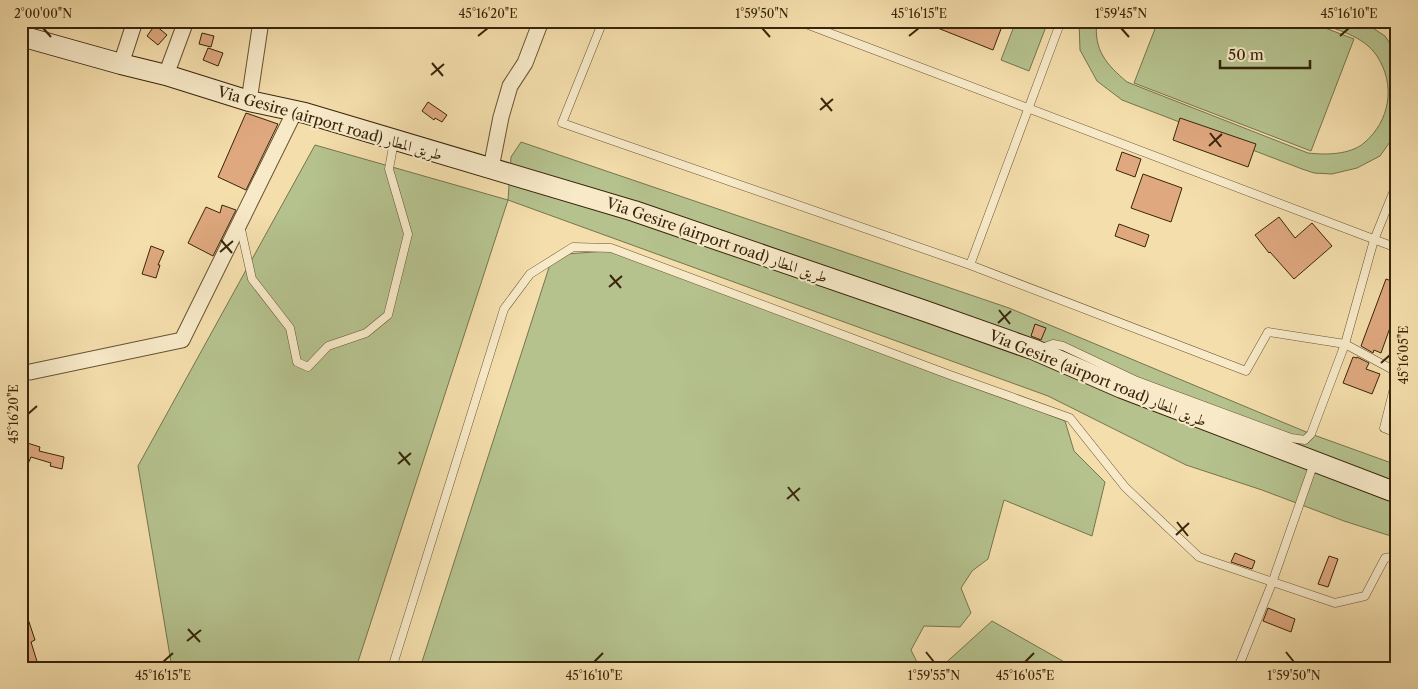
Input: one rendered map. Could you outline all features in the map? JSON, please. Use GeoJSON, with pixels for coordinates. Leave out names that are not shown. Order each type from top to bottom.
{"type":"FeatureCollection","features":[{"type":"Feature","properties":{"kind":"main road","name":"Via Gesire (airport road) طريق المطار"},"geometry":{"type":"LineString","coordinates":[[21,36],[166,75],[249,101],[295,111],[634,211],[1036,350],[1122,388],[1397,493]]}},
{"type":"Feature","properties":{"kind":"street"},"geometry":{"type":"LineString","coordinates":[[120,64],[135,21]]}},
{"type":"Feature","properties":{"kind":"street"},"geometry":{"type":"LineString","coordinates":[[166,75],[186,21]]}},
{"type":"Feature","properties":{"kind":"street"},"geometry":{"type":"LineString","coordinates":[[249,101],[261,21]]}},
{"type":"Feature","properties":{"kind":"street"},"geometry":{"type":"LineString","coordinates":[[491,168],[501,117],[510,86],[525,63],[541,21]]}},
{"type":"Feature","properties":{"kind":"street"},"geometry":{"type":"LineString","coordinates":[[30,372],[182,340],[295,111]]}},
{"type":"Feature","properties":{"kind":"lane"},"geometry":{"type":"LineString","coordinates":[[603,21],[562,123],[970,265],[1246,371],[1268,332],[1346,344],[1397,374],[1384,428],[1397,433]]}},
{"type":"Feature","properties":{"kind":"lane"},"geometry":{"type":"LineString","coordinates":[[798,21],[1397,248]]}},
{"type":"Feature","properties":{"kind":"lane"},"geometry":{"type":"LineString","coordinates":[[970,265],[1062,21]]}},
{"type":"Feature","properties":{"kind":"lane"},"geometry":{"type":"LineString","coordinates":[[1386,21],[1397,26]]}},
{"type":"Feature","properties":{"kind":"lane"},"geometry":{"type":"LineString","coordinates":[[240,225],[252,279],[290,328],[297,362],[308,367],[328,346],[366,333],[388,315],[408,234],[389,169],[394,141]]}},
{"type":"Feature","properties":{"kind":"lane"},"geometry":{"type":"LineString","coordinates":[[1036,350],[1054,344],[1063,346],[1137,381],[1291,438],[1305,440],[1311,434],[1346,344],[1374,240],[1397,183]]}},
{"type":"Feature","properties":{"kind":"lane"},"geometry":{"type":"LineString","coordinates":[[392,668],[504,309],[530,274],[573,247],[612,248],[1070,418],[1125,487],[1199,557],[1335,603],[1365,596],[1385,558],[1397,556]]}},
{"type":"Feature","properties":{"kind":"lane"},"geometry":{"type":"LineString","coordinates":[[1238,668],[1272,582],[1315,463]]}},
{"type":"Feature","properties":{"kind":"green space"},"geometry":{"type":"Polygon","coordinates":[[[1016,21],[1040,21],[1047,24],[1029,71],[1001,60],[1016,21]]]}},
{"type":"Feature","properties":{"kind":"green space"},"geometry":{"type":"Polygon","coordinates":[[[1079,21],[1097,21],[1096,31],[1099,49],[1113,69],[1127,82],[1308,153],[1322,154],[1345,152],[1358,147],[1373,134],[1385,113],[1388,90],[1387,79],[1377,56],[1357,38],[1314,21],[1362,21],[1385,36],[1397,54],[1397,132],[1380,156],[1357,168],[1332,174],[1314,173],[1302,169],[1122,100],[1097,81],[1080,50],[1079,21]]]}},
{"type":"Feature","properties":{"kind":"green space"},"geometry":{"type":"Polygon","coordinates":[[[1158,21],[1307,21],[1354,39],[1311,151],[1134,83],[1158,21]]]}},
{"type":"Feature","properties":{"kind":"green space"},"geometry":{"type":"Polygon","coordinates":[[[521,142],[1009,308],[1311,434],[1397,465],[1397,538],[1186,465],[1048,396],[508,200],[511,157],[521,142]]]}},
{"type":"Feature","properties":{"kind":"green space"},"geometry":{"type":"Polygon","coordinates":[[[315,145],[508,200],[356,668],[172,668],[138,466],[315,145]]]}},
{"type":"Feature","properties":{"kind":"green space"},"geometry":{"type":"Polygon","coordinates":[[[620,250],[1065,421],[1074,451],[1105,482],[1092,536],[1004,500],[988,559],[972,571],[961,588],[971,613],[960,627],[924,626],[911,650],[920,668],[420,668],[553,255],[620,250]]]}},
{"type":"Feature","properties":{"kind":"green space"},"geometry":{"type":"Polygon","coordinates":[[[992,621],[1075,668],[940,668],[992,621]]]}},
{"type":"Feature","properties":{"kind":"building"},"geometry":{"type":"Polygon","coordinates":[[[920,21],[1004,21],[993,50],[920,21]]]}},
{"type":"Feature","properties":{"kind":"building"},"geometry":{"type":"Polygon","coordinates":[[[155,25],[167,35],[158,45],[147,36],[155,25]]]}},
{"type":"Feature","properties":{"kind":"building"},"geometry":{"type":"Polygon","coordinates":[[[202,33],[214,36],[211,47],[199,44],[202,33]]]}},
{"type":"Feature","properties":{"kind":"building"},"geometry":{"type":"Polygon","coordinates":[[[208,48],[223,53],[218,66],[203,60],[208,48]]]}},
{"type":"Feature","properties":{"kind":"building"},"geometry":{"type":"Polygon","coordinates":[[[428,102],[447,115],[442,122],[435,118],[434,120],[422,111],[428,102]]]}},
{"type":"Feature","properties":{"kind":"building"},"geometry":{"type":"Polygon","coordinates":[[[246,113],[278,124],[246,190],[218,177],[246,113]]]}},
{"type":"Feature","properties":{"kind":"building"},"geometry":{"type":"Polygon","coordinates":[[[1180,118],[1256,144],[1248,167],[1173,140],[1180,118]]]}},
{"type":"Feature","properties":{"kind":"building"},"geometry":{"type":"Polygon","coordinates":[[[1122,152],[1141,159],[1135,177],[1116,170],[1122,152]]]}},
{"type":"Feature","properties":{"kind":"building"},"geometry":{"type":"Polygon","coordinates":[[[1143,174],[1182,188],[1171,222],[1131,208],[1143,174]]]}},
{"type":"Feature","properties":{"kind":"building"},"geometry":{"type":"Polygon","coordinates":[[[222,205],[236,210],[213,256],[188,243],[206,207],[220,213],[222,205]]]}},
{"type":"Feature","properties":{"kind":"building"},"geometry":{"type":"Polygon","coordinates":[[[1279,217],[1295,238],[1312,223],[1332,246],[1294,279],[1255,235],[1279,217]]]}},
{"type":"Feature","properties":{"kind":"building"},"geometry":{"type":"Polygon","coordinates":[[[1119,224],[1149,235],[1145,247],[1115,236],[1119,224]]]}},
{"type":"Feature","properties":{"kind":"building"},"geometry":{"type":"Polygon","coordinates":[[[151,246],[164,251],[158,265],[160,265],[156,278],[142,274],[151,246]]]}},
{"type":"Feature","properties":{"kind":"building"},"geometry":{"type":"Polygon","coordinates":[[[1386,279],[1397,283],[1397,308],[1381,353],[1374,350],[1373,353],[1361,346],[1386,279]]]}},
{"type":"Feature","properties":{"kind":"building"},"geometry":{"type":"Polygon","coordinates":[[[1035,324],[1046,328],[1041,340],[1031,336],[1035,324]]]}},
{"type":"Feature","properties":{"kind":"building"},"geometry":{"type":"Polygon","coordinates":[[[1353,357],[1369,363],[1366,369],[1380,374],[1372,394],[1343,383],[1353,357]]]}},
{"type":"Feature","properties":{"kind":"building"},"geometry":{"type":"Polygon","coordinates":[[[21,441],[40,447],[39,451],[64,457],[62,469],[50,466],[51,463],[31,457],[21,480],[21,441]]]}},
{"type":"Feature","properties":{"kind":"building"},"geometry":{"type":"Polygon","coordinates":[[[1235,553],[1255,561],[1252,569],[1231,562],[1235,553]]]}},
{"type":"Feature","properties":{"kind":"building"},"geometry":{"type":"Polygon","coordinates":[[[1329,556],[1338,559],[1328,587],[1318,584],[1329,556]]]}},
{"type":"Feature","properties":{"kind":"building"},"geometry":{"type":"Polygon","coordinates":[[[23,604],[35,640],[31,642],[39,668],[21,668],[21,605],[23,604]]]}},
{"type":"Feature","properties":{"kind":"building"},"geometry":{"type":"Polygon","coordinates":[[[1268,608],[1295,619],[1291,632],[1263,621],[1268,608]]]}}]}
